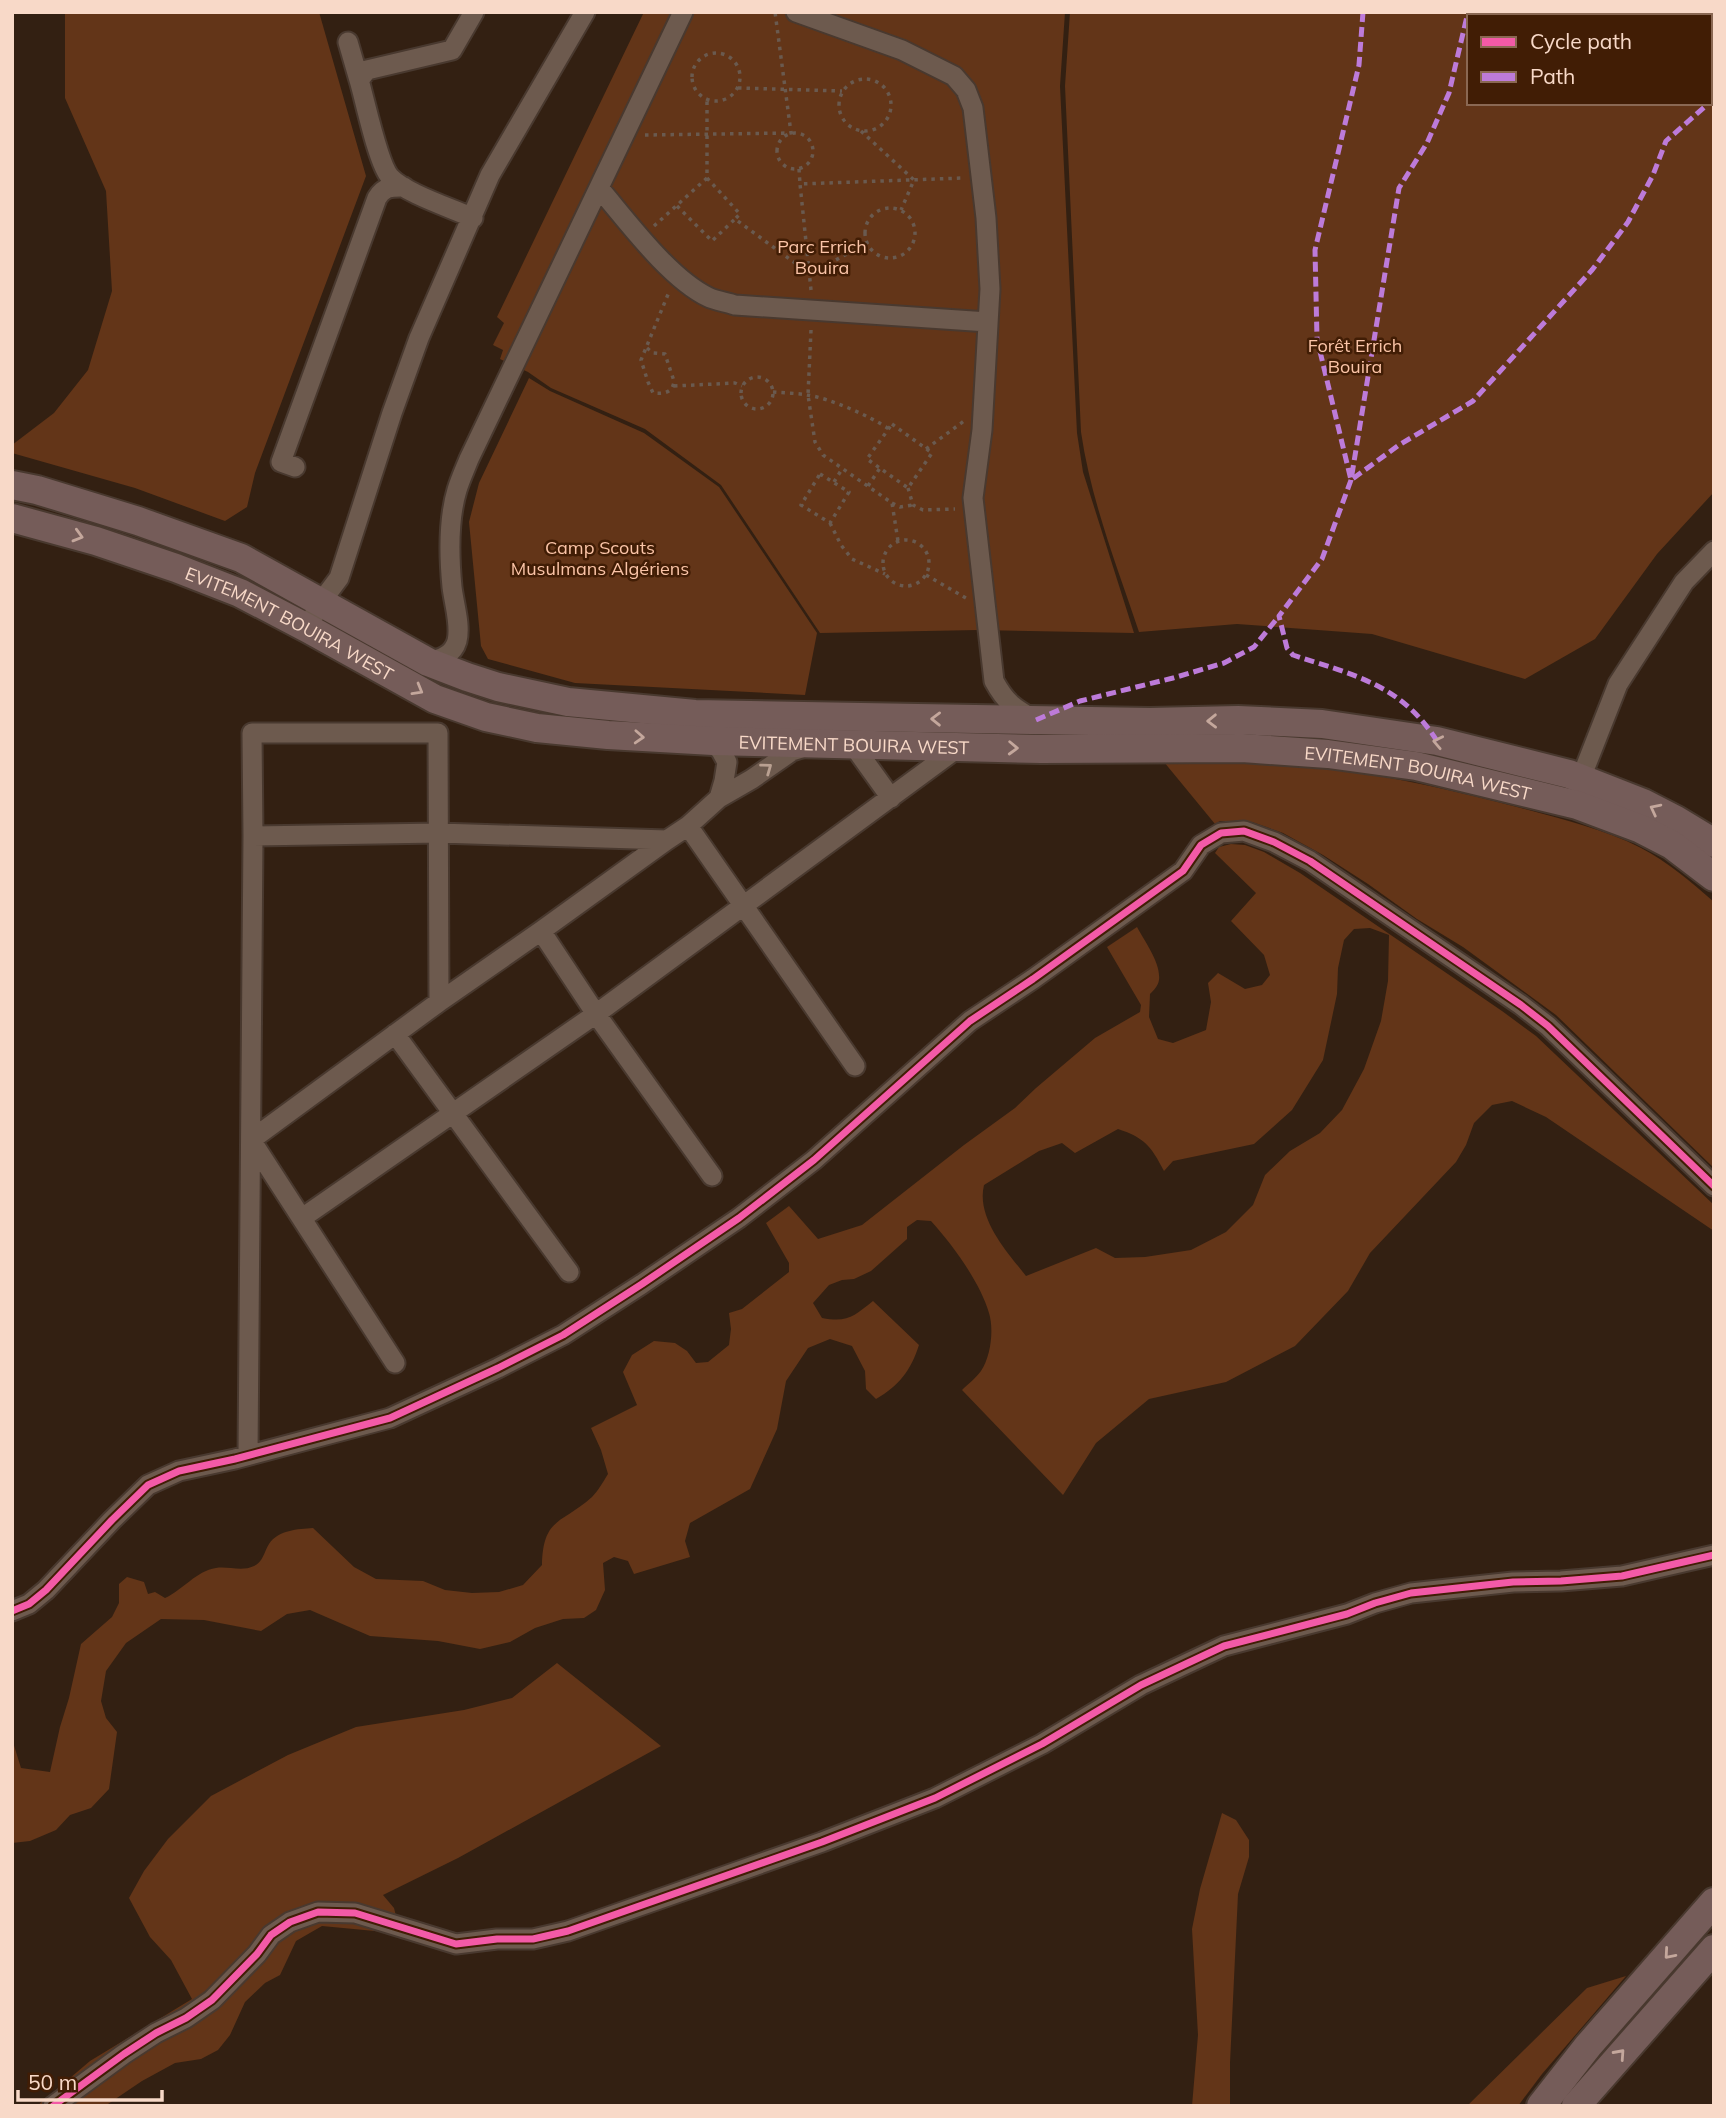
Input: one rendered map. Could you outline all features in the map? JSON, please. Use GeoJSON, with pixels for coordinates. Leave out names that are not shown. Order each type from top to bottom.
{"type":"FeatureCollection","features":[{"type":"Feature","properties":{"kind":"highway","name":"EVITEMENT BOUIRA WEST"},"geometry":{"type":"LineString","coordinates":[[12,485],[37,490],[191,539],[241,558],[428,662],[498,687],[568,702],[695,714],[1150,722],[1238,720],[1322,724],[1437,741],[1569,774],[1643,803],[1714,843]]}},
{"type":"Feature","properties":{"kind":"highway","name":"EVITEMENT BOUIRA WEST"},"geometry":{"type":"LineString","coordinates":[[12,518],[96,541],[240,593],[435,699],[486,717],[537,728],[713,741],[959,747],[1242,748],[1328,754],[1416,766],[1577,805],[1641,829],[1672,845],[1714,877]]}},
{"type":"Feature","properties":{"kind":"highway"},"geometry":{"type":"LineString","coordinates":[[1541,2106],[1588,2046],[1714,1902]]}},
{"type":"Feature","properties":{"kind":"highway"},"geometry":{"type":"LineString","coordinates":[[1576,2106],[1714,1949]]}},
{"type":"Feature","properties":{"kind":"street"},"geometry":{"type":"LineString","coordinates":[[359,80],[367,70],[452,50],[474,12]]}},
{"type":"Feature","properties":{"kind":"street"},"geometry":{"type":"LineString","coordinates":[[307,628],[321,602],[339,578],[419,338],[490,175],[585,12]]}},
{"type":"Feature","properties":{"kind":"street"},"geometry":{"type":"LineString","coordinates":[[428,662],[441,659],[452,652],[457,640],[452,584],[451,522],[457,490],[469,459],[683,12]]}},
{"type":"Feature","properties":{"kind":"street"},"geometry":{"type":"LineString","coordinates":[[796,12],[902,50],[954,76],[966,90],[973,108],[982,178],[990,289],[974,509],[994,681],[1004,698],[1017,710],[1036,720]]}},
{"type":"Feature","properties":{"kind":"street"},"geometry":{"type":"LineString","coordinates":[[348,42],[383,164],[390,177],[404,187],[473,218]]}},
{"type":"Feature","properties":{"kind":"street"},"geometry":{"type":"LineString","coordinates":[[295,467],[281,462],[377,198],[382,191],[390,187],[404,187]]}},
{"type":"Feature","properties":{"kind":"street"},"geometry":{"type":"LineString","coordinates":[[599,188],[676,273],[709,298],[735,304],[988,322]]}},
{"type":"Feature","properties":{"kind":"street"},"geometry":{"type":"LineString","coordinates":[[1581,778],[1618,684],[1684,582],[1714,551]]}},
{"type":"Feature","properties":{"kind":"street"},"geometry":{"type":"LineString","coordinates":[[248,1455],[252,733],[438,733],[439,1002]]}},
{"type":"Feature","properties":{"kind":"street"},"geometry":{"type":"LineString","coordinates":[[713,741],[727,762],[719,798]]}},
{"type":"Feature","properties":{"kind":"street"},"geometry":{"type":"LineString","coordinates":[[251,1140],[439,1002],[688,826],[719,798],[792,751],[817,743]]}},
{"type":"Feature","properties":{"kind":"street"},"geometry":{"type":"LineString","coordinates":[[853,745],[891,798]]}},
{"type":"Feature","properties":{"kind":"street"},"geometry":{"type":"LineString","coordinates":[[302,1218],[596,1014],[959,747]]}},
{"type":"Feature","properties":{"kind":"street"},"geometry":{"type":"LineString","coordinates":[[688,826],[855,1066]]}},
{"type":"Feature","properties":{"kind":"street"},"geometry":{"type":"LineString","coordinates":[[12,1611],[29,1604],[46,1590],[148,1485],[179,1471],[390,1418],[563,1335],[739,1218],[814,1160],[970,1021],[1183,871],[1201,845],[1221,833],[1244,831],[1274,842],[1310,861],[1521,1005],[1548,1026],[1714,1186]]}},
{"type":"Feature","properties":{"kind":"street"},"geometry":{"type":"LineString","coordinates":[[253,836],[439,832],[667,839]]}},
{"type":"Feature","properties":{"kind":"street"},"geometry":{"type":"LineString","coordinates":[[541,931],[596,1014],[712,1176]]}},
{"type":"Feature","properties":{"kind":"street"},"geometry":{"type":"LineString","coordinates":[[395,1034],[569,1272]]}},
{"type":"Feature","properties":{"kind":"street"},"geometry":{"type":"LineString","coordinates":[[251,1140],[395,1363]]}},
{"type":"Feature","properties":{"kind":"street"},"geometry":{"type":"LineString","coordinates":[[53,2106],[124,2053],[212,2000],[257,1954],[271,1935],[290,1922],[318,1912],[355,1913],[457,1944],[533,1938],[568,1931],[797,1851],[935,1798],[1042,1744],[1141,1685],[1224,1647],[1347,1614],[1411,1593],[1513,1582],[1622,1576],[1714,1555]]}},
{"type":"Feature","properties":{"kind":"path"},"geometry":{"type":"LineString","coordinates":[[775,12],[790,133]]}},
{"type":"Feature","properties":{"kind":"path"},"geometry":{"type":"LineString","coordinates":[[718,52],[732,59],[740,73],[738,88],[728,99],[714,102],[707,100],[695,90],[691,75],[697,61],[703,56],[718,52]]}},
{"type":"Feature","properties":{"kind":"path"},"geometry":{"type":"LineString","coordinates":[[861,131],[878,128],[885,122],[891,106],[890,97],[880,83],[864,78],[848,84],[842,91],[839,99],[841,116],[914,180]]}},
{"type":"Feature","properties":{"kind":"path"},"geometry":{"type":"LineString","coordinates":[[738,88],[842,91]]}},
{"type":"Feature","properties":{"kind":"path"},"geometry":{"type":"LineString","coordinates":[[677,206],[712,241],[740,214],[707,178],[707,100]]}},
{"type":"Feature","properties":{"kind":"path"},"geometry":{"type":"LineString","coordinates":[[625,135],[790,133],[797,133],[807,138],[813,148],[811,160],[799,169],[790,169],[778,157],[778,145],[781,139],[790,133]]}},
{"type":"Feature","properties":{"kind":"path"},"geometry":{"type":"LineString","coordinates":[[799,169],[810,274],[808,395],[815,442],[823,455],[900,507],[913,505],[923,510],[974,509]]}},
{"type":"Feature","properties":{"kind":"path"},"geometry":{"type":"LineString","coordinates":[[642,237],[707,178]]}},
{"type":"Feature","properties":{"kind":"path"},"geometry":{"type":"LineString","coordinates":[[800,184],[982,178]]}},
{"type":"Feature","properties":{"kind":"path"},"geometry":{"type":"LineString","coordinates":[[901,210],[914,180]]}},
{"type":"Feature","properties":{"kind":"path"},"geometry":{"type":"LineString","coordinates":[[886,208],[901,210],[915,229],[914,237],[907,251],[893,258],[885,258],[871,250],[865,228],[872,215],[886,208]]}},
{"type":"Feature","properties":{"kind":"path"},"geometry":{"type":"LineString","coordinates":[[736,219],[810,274]]}},
{"type":"Feature","properties":{"kind":"path"},"geometry":{"type":"LineString","coordinates":[[810,274],[867,243]]}},
{"type":"Feature","properties":{"kind":"path"},"geometry":{"type":"LineString","coordinates":[[676,273],[641,360],[653,393],[663,394],[674,386],[734,383],[742,386]]}},
{"type":"Feature","properties":{"kind":"path"},"geometry":{"type":"LineString","coordinates":[[647,348],[653,354],[665,354],[674,386]]}},
{"type":"Feature","properties":{"kind":"path"},"geometry":{"type":"LineString","coordinates":[[760,377],[769,382],[773,397],[767,406],[757,410],[743,402],[740,391],[742,386],[749,379],[760,377]]}},
{"type":"Feature","properties":{"kind":"path"},"geometry":{"type":"LineString","coordinates":[[773,392],[808,395],[830,401],[889,429]]}},
{"type":"Feature","properties":{"kind":"path"},"geometry":{"type":"LineString","coordinates":[[926,449],[983,408]]}},
{"type":"Feature","properties":{"kind":"path"},"geometry":{"type":"LineString","coordinates":[[908,488],[932,453],[892,424],[867,459],[908,488],[913,505]]}},
{"type":"Feature","properties":{"kind":"path"},"geometry":{"type":"LineString","coordinates":[[868,486],[880,468]]}},
{"type":"Feature","properties":{"kind":"path"},"geometry":{"type":"LineString","coordinates":[[834,482],[842,469]]}},
{"type":"Feature","properties":{"kind":"path"},"geometry":{"type":"LineString","coordinates":[[830,523],[849,492],[820,474],[801,505],[830,523],[852,559],[885,574]]}},
{"type":"Feature","properties":{"kind":"path"},"geometry":{"type":"LineString","coordinates":[[892,503],[898,541]]}},
{"type":"Feature","properties":{"kind":"path"},"geometry":{"type":"LineString","coordinates":[[898,541],[914,541],[925,550],[929,564],[926,575],[918,583],[904,586],[890,580],[885,574],[882,566],[886,551],[898,541]]}},
{"type":"Feature","properties":{"kind":"path"},"geometry":{"type":"LineString","coordinates":[[926,575],[985,610]]}},
{"type":"Feature","properties":{"kind":"green space"},"geometry":{"type":"Polygon","coordinates":[[[65,12],[319,12],[366,176],[255,473],[247,507],[225,521],[135,488],[12,453],[12,445],[54,413],[88,370],[112,291],[106,191],[65,98],[65,12]]]}},
{"type":"Feature","properties":{"kind":"green space","name":"Parc Errich Bouira"},"geometry":{"type":"Polygon","coordinates":[[[644,12],[1065,12],[1060,86],[1077,433],[1083,472],[1134,633],[978,630],[820,633],[721,485],[645,429],[551,388],[528,372],[500,359],[503,350],[493,345],[504,323],[497,317],[644,12]]]}},
{"type":"Feature","properties":{"kind":"green space","name":"Forêt Errich Bouira"},"geometry":{"type":"Polygon","coordinates":[[[1070,12],[1714,12],[1714,492],[1657,554],[1595,639],[1525,679],[1372,634],[1237,624],[1139,632],[1098,508],[1081,432],[1065,86],[1070,12]]]}},
{"type":"Feature","properties":{"kind":"green space","name":"Camp Scouts Musulmans Algériens"},"geometry":{"type":"Polygon","coordinates":[[[529,378],[550,391],[644,433],[719,487],[817,633],[805,695],[575,683],[488,659],[481,646],[469,522],[479,483],[529,378]]]}},
{"type":"Feature","properties":{"kind":"green space"},"geometry":{"type":"Polygon","coordinates":[[[1164,762],[1249,762],[1313,766],[1405,781],[1582,825],[1627,841],[1670,866],[1714,902],[1714,1168],[1556,1015],[1463,947],[1323,855],[1283,833],[1252,822],[1220,821],[1215,824],[1164,762]]]}},
{"type":"Feature","properties":{"kind":"green space"},"geometry":{"type":"Polygon","coordinates":[[[1245,845],[1264,852],[1300,873],[1536,1036],[1714,1205],[1714,1231],[1546,1117],[1512,1101],[1492,1105],[1474,1123],[1456,1162],[1370,1253],[1348,1291],[1295,1346],[1226,1382],[1149,1399],[1096,1443],[1063,1495],[962,1390],[979,1374],[987,1358],[991,1319],[972,1276],[948,1241],[931,1221],[917,1220],[907,1227],[907,1239],[871,1271],[854,1279],[829,1285],[813,1303],[822,1318],[838,1320],[855,1314],[873,1301],[919,1345],[908,1370],[898,1383],[876,1399],[866,1389],[865,1371],[852,1346],[830,1339],[808,1348],[786,1381],[777,1429],[750,1489],[690,1523],[685,1541],[690,1557],[634,1574],[628,1561],[614,1557],[603,1563],[605,1590],[596,1610],[584,1618],[563,1619],[535,1628],[510,1642],[480,1649],[438,1641],[370,1636],[310,1610],[287,1614],[261,1631],[204,1620],[161,1619],[126,1643],[106,1671],[101,1701],[106,1718],[117,1732],[109,1789],[91,1808],[70,1815],[56,1830],[30,1841],[12,1843],[12,1739],[21,1768],[50,1772],[81,1644],[112,1617],[119,1603],[119,1584],[127,1577],[144,1582],[148,1594],[155,1592],[165,1598],[209,1570],[245,1569],[254,1566],[273,1539],[289,1531],[313,1528],[354,1567],[376,1579],[423,1581],[445,1590],[472,1593],[499,1592],[523,1585],[542,1565],[543,1549],[550,1530],[592,1497],[608,1474],[591,1428],[637,1405],[623,1372],[632,1355],[654,1341],[675,1343],[687,1351],[696,1363],[708,1362],[729,1345],[729,1313],[742,1309],[789,1272],[789,1263],[766,1223],[789,1206],[818,1239],[862,1225],[1015,1108],[1095,1038],[1140,1012],[1141,1005],[1107,947],[1137,927],[1158,967],[1159,980],[1150,994],[1149,1017],[1158,1039],[1173,1043],[1206,1030],[1211,1002],[1208,983],[1218,973],[1245,989],[1262,985],[1270,975],[1264,955],[1231,921],[1256,893],[1215,853],[1219,847],[1245,845]],[[1370,928],[1354,929],[1344,940],[1338,968],[1337,994],[1323,1060],[1292,1110],[1254,1144],[1173,1161],[1164,1171],[1146,1144],[1118,1129],[1075,1153],[1062,1143],[1039,1151],[984,1185],[983,1197],[989,1222],[1002,1245],[1026,1276],[1096,1248],[1115,1258],[1145,1257],[1191,1250],[1226,1232],[1253,1205],[1265,1175],[1290,1151],[1320,1133],[1342,1110],[1364,1069],[1381,1021],[1388,981],[1389,935],[1370,928]]]}},
{"type":"Feature","properties":{"kind":"green space"},"geometry":{"type":"Polygon","coordinates":[[[557,1663],[661,1746],[458,1858],[383,1895],[394,1908],[397,1920],[385,1932],[322,1926],[296,1941],[280,1975],[265,1983],[245,2002],[230,2035],[218,2050],[201,2059],[175,2063],[105,2106],[37,2106],[90,2061],[192,1999],[171,1960],[150,1937],[129,1898],[144,1871],[168,1839],[211,1796],[288,1755],[356,1727],[464,1710],[512,1698],[557,1663]]]}},
{"type":"Feature","properties":{"kind":"green space"},"geometry":{"type":"Polygon","coordinates":[[[1222,1813],[1236,1820],[1249,1840],[1249,1857],[1238,1894],[1230,2106],[1192,2106],[1198,2035],[1192,1929],[1200,1889],[1222,1813]]]}},
{"type":"Feature","properties":{"kind":"green space"},"geometry":{"type":"Polygon","coordinates":[[[1626,1976],[1518,2106],[1467,2106],[1587,1988],[1626,1976]]]}},
{"type":"Feature","properties":{"kind":"marked path"},"geometry":{"type":"LineString","coordinates":[[1363,12],[1359,65],[1315,250],[1317,339],[1351,480],[1399,445],[1473,401],[1592,270],[1628,222],[1653,175],[1666,141],[1707,105]]}},
{"type":"Feature","properties":{"kind":"marked path"},"geometry":{"type":"LineString","coordinates":[[1437,741],[1408,706],[1391,694],[1355,676],[1293,655],[1287,648],[1279,616],[1322,559],[1351,480],[1399,188],[1427,143],[1449,93],[1467,16]]}},
{"type":"Feature","properties":{"kind":"marked path"},"geometry":{"type":"LineString","coordinates":[[1036,720],[1080,701],[1224,663],[1254,647],[1279,616]]}},
{"type":"Feature","properties":{"kind":"cycle path"},"geometry":{"type":"LineString","coordinates":[[12,1611],[29,1604],[46,1590],[148,1485],[179,1471],[390,1418],[563,1335],[739,1218],[814,1160],[970,1021],[1183,871],[1201,845],[1221,833],[1244,831],[1274,842],[1310,861],[1521,1005],[1548,1026],[1714,1186]]}},
{"type":"Feature","properties":{"kind":"cycle path"},"geometry":{"type":"LineString","coordinates":[[53,2106],[124,2054],[212,2000],[257,1954],[271,1935],[290,1922],[318,1912],[355,1913],[456,1944],[497,1939],[533,1939],[568,1931],[822,1842],[935,1798],[1042,1744],[1141,1685],[1224,1646],[1347,1614],[1411,1593],[1513,1582],[1622,1576],[1714,1555]]}}]}
